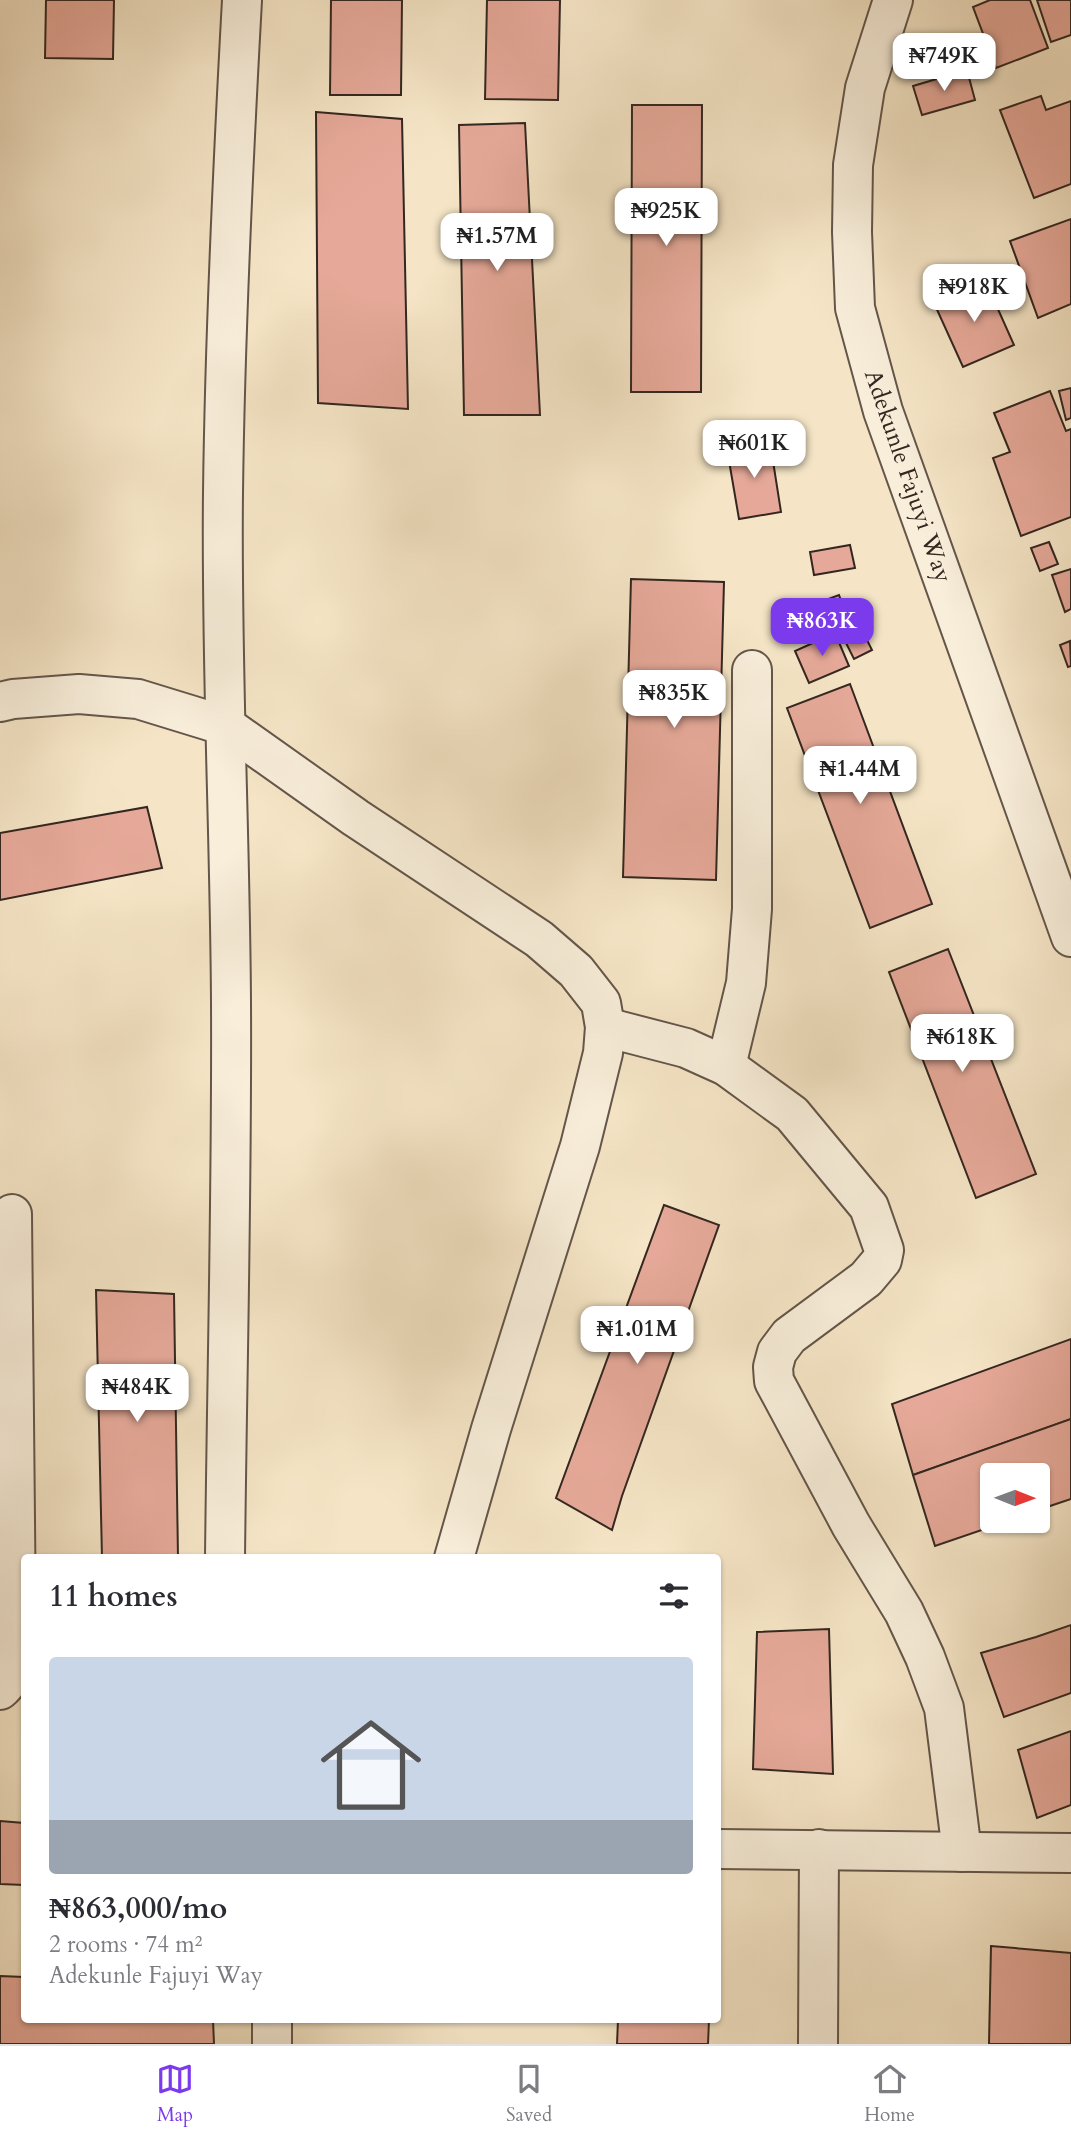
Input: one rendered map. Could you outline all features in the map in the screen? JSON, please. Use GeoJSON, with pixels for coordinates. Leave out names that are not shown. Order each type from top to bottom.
{"type":"FeatureCollection","features":[{"type":"Feature","properties":{"kind":"street"},"geometry":{"type":"LineString","coordinates":[[225,1554],[231,1007],[223,495],[228,268],[242,0]]}},
{"type":"Feature","properties":{"kind":"street","name":"Adekunle Fajuyi Way"},"geometry":{"type":"LineString","coordinates":[[892,0],[865,88],[853,164],[855,308],[883,411],[1071,937]]}},
{"type":"Feature","properties":{"kind":"street"},"geometry":{"type":"LineString","coordinates":[[726,1066],[746,983],[752,909],[752,670]]}},
{"type":"Feature","properties":{"kind":"street"},"geometry":{"type":"LineString","coordinates":[[0,702],[13,698],[79,694],[138,699],[226,726],[356,818],[539,939],[576,971],[601,1003],[605,1027],[603,1053],[580,1146],[491,1429],[455,1554]]}},
{"type":"Feature","properties":{"kind":"street"},"geometry":{"type":"LineString","coordinates":[[605,1027],[686,1048],[726,1066],[792,1114],[869,1207],[884,1250],[881,1261],[866,1279],[789,1336],[777,1352],[773,1367],[774,1381],[851,1525],[904,1612],[925,1657],[944,1708],[962,1852]]}},
{"type":"Feature","properties":{"kind":"street"},"geometry":{"type":"LineString","coordinates":[[0,1690],[9,1679],[16,1623],[12,1214]]}},
{"type":"Feature","properties":{"kind":"street"},"geometry":{"type":"LineString","coordinates":[[721,1849],[1071,1853]]}},
{"type":"Feature","properties":{"kind":"street"},"geometry":{"type":"LineString","coordinates":[[818,2044],[819,1849]]}},
{"type":"Feature","properties":{"kind":"street"},"geometry":{"type":"LineString","coordinates":[[272,2023],[272,2044]]}},
{"type":"Feature","properties":{"kind":"building"},"geometry":{"type":"Polygon","coordinates":[[[46,0],[114,0],[113,59],[45,58],[46,0]]]}},
{"type":"Feature","properties":{"kind":"building"},"geometry":{"type":"Polygon","coordinates":[[[331,0],[402,0],[401,95],[330,95],[331,0]]]}},
{"type":"Feature","properties":{"kind":"building"},"geometry":{"type":"Polygon","coordinates":[[[487,0],[560,0],[558,100],[485,99],[487,0]]]}},
{"type":"Feature","properties":{"kind":"building"},"geometry":{"type":"Polygon","coordinates":[[[990,0],[1030,0],[1048,48],[996,68],[973,7],[990,0]]]}},
{"type":"Feature","properties":{"kind":"building"},"geometry":{"type":"Polygon","coordinates":[[[1037,0],[1071,0],[1071,35],[1051,42],[1037,0]]]}},
{"type":"Feature","properties":{"kind":"building"},"geometry":{"type":"Polygon","coordinates":[[[967,70],[975,100],[922,115],[913,86],[967,70]]]}},
{"type":"Feature","properties":{"kind":"building"},"geometry":{"type":"Polygon","coordinates":[[[1041,96],[1046,110],[1071,101],[1071,184],[1034,198],[1000,110],[1041,96]]]}},
{"type":"Feature","properties":{"kind":"building"},"geometry":{"type":"Polygon","coordinates":[[[632,105],[702,105],[701,392],[631,392],[632,105]]]}},
{"type":"Feature","properties":{"kind":"building"},"geometry":{"type":"Polygon","coordinates":[[[316,112],[402,119],[408,409],[318,403],[316,112]]]}},
{"type":"Feature","properties":{"kind":"building"},"geometry":{"type":"Polygon","coordinates":[[[525,123],[540,415],[464,415],[459,125],[525,123]]]}},
{"type":"Feature","properties":{"kind":"building"},"geometry":{"type":"Polygon","coordinates":[[[1071,219],[1071,304],[1038,318],[1010,241],[1071,219]]]}},
{"type":"Feature","properties":{"kind":"building"},"geometry":{"type":"Polygon","coordinates":[[[985,280],[1014,345],[963,367],[934,303],[985,280]]]}},
{"type":"Feature","properties":{"kind":"building"},"geometry":{"type":"Polygon","coordinates":[[[1071,388],[1071,418],[1066,420],[1059,391],[1071,388]]]}},
{"type":"Feature","properties":{"kind":"building"},"geometry":{"type":"Polygon","coordinates":[[[1050,391],[1066,431],[1071,429],[1071,517],[1021,536],[993,458],[1010,452],[994,413],[1050,391]]]}},
{"type":"Feature","properties":{"kind":"building"},"geometry":{"type":"Polygon","coordinates":[[[770,442],[781,512],[739,519],[727,449],[770,442]]]}},
{"type":"Feature","properties":{"kind":"building"},"geometry":{"type":"Polygon","coordinates":[[[1049,542],[1058,564],[1040,571],[1031,548],[1049,542]]]}},
{"type":"Feature","properties":{"kind":"building"},"geometry":{"type":"Polygon","coordinates":[[[850,545],[855,568],[814,575],[810,552],[850,545]]]}},
{"type":"Feature","properties":{"kind":"building"},"geometry":{"type":"Polygon","coordinates":[[[1071,569],[1071,609],[1065,612],[1052,575],[1071,569]]]}},
{"type":"Feature","properties":{"kind":"building"},"geometry":{"type":"Polygon","coordinates":[[[631,579],[724,582],[716,880],[623,877],[631,579]]]}},
{"type":"Feature","properties":{"kind":"building"},"geometry":{"type":"Polygon","coordinates":[[[839,595],[847,617],[809,631],[801,609],[839,595]]]}},
{"type":"Feature","properties":{"kind":"building"},"geometry":{"type":"Polygon","coordinates":[[[857,620],[872,650],[854,659],[839,629],[857,620]]]}},
{"type":"Feature","properties":{"kind":"building"},"geometry":{"type":"Polygon","coordinates":[[[835,633],[849,666],[809,683],[795,651],[835,633]]]}},
{"type":"Feature","properties":{"kind":"building"},"geometry":{"type":"Polygon","coordinates":[[[1070,641],[1071,666],[1068,667],[1060,645],[1070,641]]]}},
{"type":"Feature","properties":{"kind":"building"},"geometry":{"type":"Polygon","coordinates":[[[850,684],[932,904],[870,928],[787,708],[850,684]]]}},
{"type":"Feature","properties":{"kind":"building"},"geometry":{"type":"Polygon","coordinates":[[[147,807],[162,868],[0,900],[0,833],[147,807]]]}},
{"type":"Feature","properties":{"kind":"building"},"geometry":{"type":"Polygon","coordinates":[[[948,949],[1036,1174],[976,1198],[889,972],[948,949]]]}},
{"type":"Feature","properties":{"kind":"building"},"geometry":{"type":"Polygon","coordinates":[[[664,1205],[719,1225],[612,1530],[556,1498],[664,1205]]]}},
{"type":"Feature","properties":{"kind":"building"},"geometry":{"type":"Polygon","coordinates":[[[96,1290],[174,1294],[178,1554],[102,1554],[96,1290]]]}},
{"type":"Feature","properties":{"kind":"building"},"geometry":{"type":"Polygon","coordinates":[[[1071,1339],[1071,1419],[913,1475],[892,1404],[1071,1339]]]}},
{"type":"Feature","properties":{"kind":"building"},"geometry":{"type":"Polygon","coordinates":[[[1071,1419],[1071,1499],[1050,1506],[1050,1463],[980,1463],[980,1531],[935,1546],[913,1475],[1071,1419]]]}},
{"type":"Feature","properties":{"kind":"building"},"geometry":{"type":"Polygon","coordinates":[[[1071,1625],[1071,1693],[1004,1717],[981,1653],[1071,1625]]]}},
{"type":"Feature","properties":{"kind":"building"},"geometry":{"type":"Polygon","coordinates":[[[829,1629],[833,1774],[753,1769],[757,1632],[829,1629]]]}},
{"type":"Feature","properties":{"kind":"building"},"geometry":{"type":"Polygon","coordinates":[[[1071,1731],[1071,1805],[1037,1818],[1018,1750],[1071,1731]]]}},
{"type":"Feature","properties":{"kind":"building"},"geometry":{"type":"Polygon","coordinates":[[[0,1821],[21,1823],[21,1885],[0,1884],[0,1821]]]}},
{"type":"Feature","properties":{"kind":"building"},"geometry":{"type":"Polygon","coordinates":[[[991,1946],[1071,1953],[1071,2044],[989,2044],[991,1946]]]}},
{"type":"Feature","properties":{"kind":"building"},"geometry":{"type":"Polygon","coordinates":[[[0,1976],[21,1977],[21,2023],[213,2023],[214,2044],[0,2044],[0,1976]]]}},
{"type":"Feature","properties":{"kind":"building"},"geometry":{"type":"Polygon","coordinates":[[[618,2023],[709,2023],[708,2044],[617,2044],[618,2023]]]}}]}
